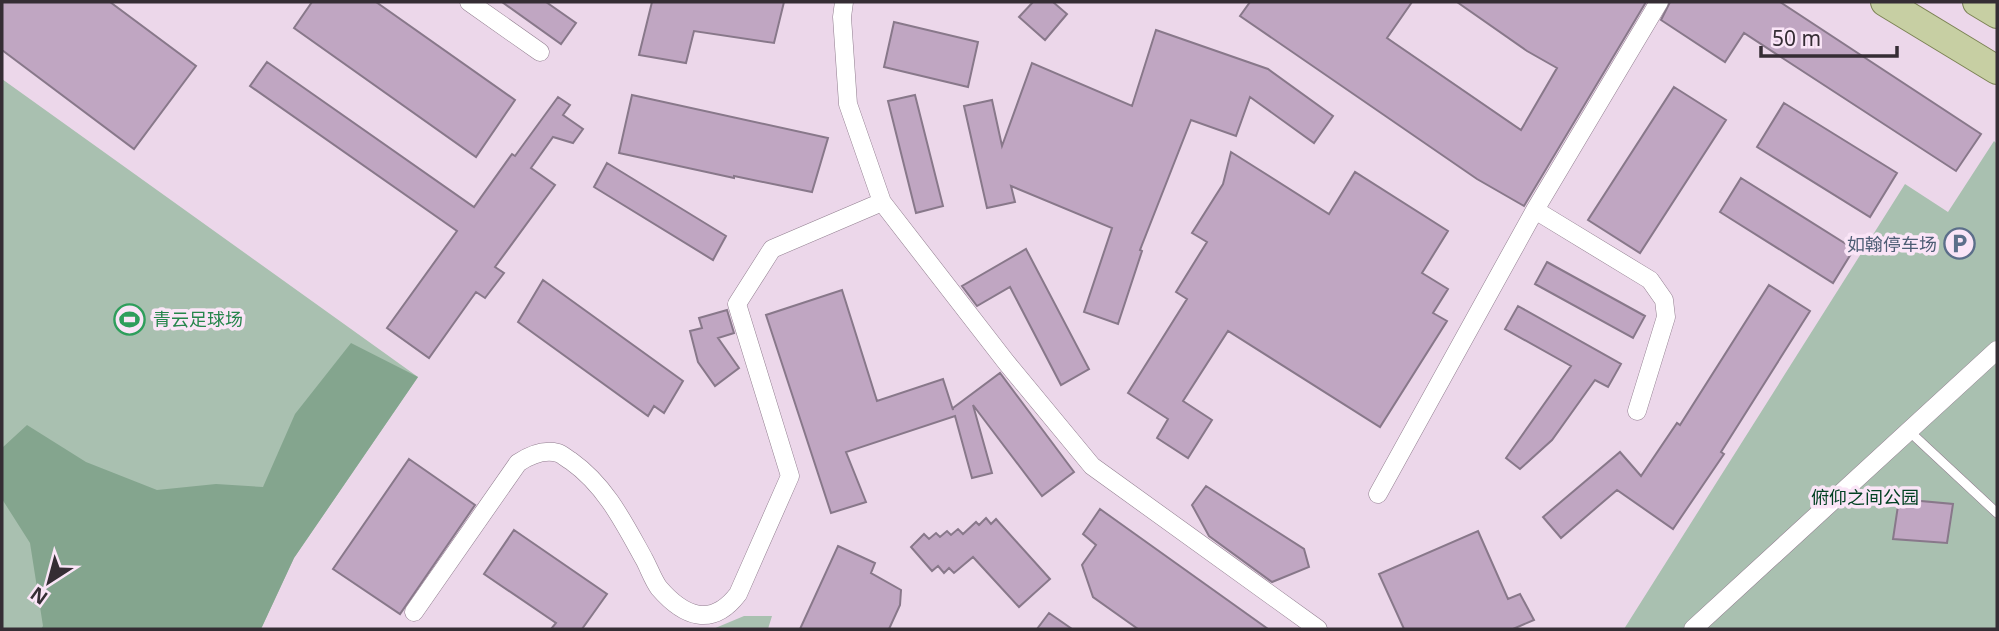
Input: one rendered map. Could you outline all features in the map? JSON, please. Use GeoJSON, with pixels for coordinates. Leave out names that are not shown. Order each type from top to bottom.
{"type":"FeatureCollection","features":[{"type":"Feature","properties":{"kind":"main road"},"geometry":{"type":"LineString","coordinates":[[1885,2],[1997,70]]}},
{"type":"Feature","properties":{"kind":"main road"},"geometry":{"type":"LineString","coordinates":[[1977,2],[1997,14]]}},
{"type":"Feature","properties":{"kind":"street"},"geometry":{"type":"LineString","coordinates":[[469,2],[540,52]]}},
{"type":"Feature","properties":{"kind":"street"},"geometry":{"type":"LineString","coordinates":[[844,2],[842,17],[848,104],[882,202],[1006,362],[1092,466],[1318,629]]}},
{"type":"Feature","properties":{"kind":"street"},"geometry":{"type":"LineString","coordinates":[[1378,494],[1535,210],[1659,2]]}},
{"type":"Feature","properties":{"kind":"street"},"geometry":{"type":"LineString","coordinates":[[414,612],[518,463],[534,453],[559,453],[583,470],[612,502],[658,586],[677,604],[693,614],[711,616],[727,608],[738,594],[790,476],[737,304],[772,249],[882,202]]}},
{"type":"Feature","properties":{"kind":"street"},"geometry":{"type":"LineString","coordinates":[[1535,210],[1650,280],[1664,300],[1666,317],[1637,411]]}},
{"type":"Feature","properties":{"kind":"street"},"geometry":{"type":"LineString","coordinates":[[1693,629],[1997,350]]}},
{"type":"Feature","properties":{"kind":"lane"},"geometry":{"type":"LineString","coordinates":[[1910,432],[1997,513]]}},
{"type":"Feature","properties":{"kind":"green space"},"geometry":{"type":"Polygon","coordinates":[[[2,79],[418,377],[294,558],[261,629],[2,629],[2,79]]]}},
{"type":"Feature","properties":{"kind":"green space","name":"俯仰之间公园"},"geometry":{"type":"Polygon","coordinates":[[[1994,141],[1997,144],[1997,629],[1624,629],[1905,184],[1948,212],[1994,141]]]}},
{"type":"Feature","properties":{"kind":"green space"},"geometry":{"type":"Polygon","coordinates":[[[351,343],[418,377],[294,558],[261,629],[41,629],[43,626],[30,543],[2,499],[2,448],[27,425],[86,462],[157,490],[216,484],[263,487],[295,414],[351,343]]]}},
{"type":"Feature","properties":{"kind":"green space"},"geometry":{"type":"Polygon","coordinates":[[[744,616],[772,616],[768,629],[713,629],[744,616]]]}},
{"type":"Feature","properties":{"kind":"building"},"geometry":{"type":"Polygon","coordinates":[[[2,2],[110,2],[196,66],[134,149],[2,50],[2,2]]]}},
{"type":"Feature","properties":{"kind":"building"},"geometry":{"type":"Polygon","coordinates":[[[312,2],[376,2],[515,100],[476,157],[294,28],[312,2]]]}},
{"type":"Feature","properties":{"kind":"building"},"geometry":{"type":"Polygon","coordinates":[[[502,2],[546,2],[576,23],[561,44],[502,2]]]}},
{"type":"Feature","properties":{"kind":"building"},"geometry":{"type":"Polygon","coordinates":[[[652,2],[784,2],[774,43],[694,31],[686,63],[639,55],[652,2]]]}},
{"type":"Feature","properties":{"kind":"building"},"geometry":{"type":"Polygon","coordinates":[[[1033,2],[1053,2],[1067,14],[1045,40],[1019,17],[1033,2]]]}},
{"type":"Feature","properties":{"kind":"building"},"geometry":{"type":"Polygon","coordinates":[[[1250,2],[1412,2],[1387,38],[1521,130],[1557,68],[1527,51],[1457,2],[1646,2],[1524,206],[1477,179],[1240,16],[1250,2]]]}},
{"type":"Feature","properties":{"kind":"building"},"geometry":{"type":"Polygon","coordinates":[[[1670,2],[1780,2],[1981,134],[1956,171],[1744,33],[1725,62],[1661,20],[1670,2]]]}},
{"type":"Feature","properties":{"kind":"building"},"geometry":{"type":"Polygon","coordinates":[[[894,22],[978,42],[968,87],[884,67],[894,22]]]}},
{"type":"Feature","properties":{"kind":"building"},"geometry":{"type":"Polygon","coordinates":[[[1156,30],[1268,69],[1333,116],[1314,143],[1250,97],[1236,136],[1191,120],[1140,250],[1142,251],[1118,324],[1084,312],[1112,228],[1011,186],[1015,202],[987,208],[964,106],[992,100],[1002,146],[1032,63],[1132,106],[1156,30]]]}},
{"type":"Feature","properties":{"kind":"building"},"geometry":{"type":"Polygon","coordinates":[[[267,62],[474,207],[558,97],[570,105],[563,115],[583,129],[573,143],[553,137],[531,168],[555,185],[495,267],[504,273],[485,298],[476,292],[429,358],[387,328],[457,231],[250,86],[267,62]]]}},
{"type":"Feature","properties":{"kind":"building"},"geometry":{"type":"Polygon","coordinates":[[[1674,87],[1726,120],[1640,253],[1588,220],[1674,87]]]}},
{"type":"Feature","properties":{"kind":"building"},"geometry":{"type":"Polygon","coordinates":[[[632,95],[828,138],[812,192],[619,153],[632,95]]]}},
{"type":"Feature","properties":{"kind":"building"},"geometry":{"type":"Polygon","coordinates":[[[915,95],[943,206],[916,213],[888,101],[915,95]]]}},
{"type":"Feature","properties":{"kind":"building"},"geometry":{"type":"Polygon","coordinates":[[[1784,103],[1897,173],[1870,217],[1757,147],[1784,103]]]}},
{"type":"Feature","properties":{"kind":"building"},"geometry":{"type":"Polygon","coordinates":[[[1231,152],[1329,214],[1355,172],[1448,231],[1422,273],[1448,289],[1433,313],[1447,321],[1380,427],[1228,331],[1183,401],[1212,420],[1188,458],[1157,438],[1168,419],[1128,393],[1187,299],[1176,292],[1207,242],[1192,233],[1223,184],[1231,152]]]}},
{"type":"Feature","properties":{"kind":"building"},"geometry":{"type":"Polygon","coordinates":[[[607,163],[726,236],[713,260],[594,187],[607,163]]]}},
{"type":"Feature","properties":{"kind":"building"},"geometry":{"type":"Polygon","coordinates":[[[1741,178],[1854,249],[1833,283],[1720,212],[1741,178]]]}},
{"type":"Feature","properties":{"kind":"building"},"geometry":{"type":"Polygon","coordinates":[[[1026,249],[1089,369],[1061,385],[1010,287],[977,306],[962,286],[1026,249]]]}},
{"type":"Feature","properties":{"kind":"building"},"geometry":{"type":"Polygon","coordinates":[[[1547,262],[1645,316],[1633,338],[1535,284],[1547,262]]]}},
{"type":"Feature","properties":{"kind":"building"},"geometry":{"type":"Polygon","coordinates":[[[543,280],[683,381],[664,413],[654,406],[648,416],[518,322],[543,280]]]}},
{"type":"Feature","properties":{"kind":"building"},"geometry":{"type":"Polygon","coordinates":[[[1769,285],[1810,311],[1721,452],[1724,454],[1673,529],[1617,490],[1561,538],[1543,517],[1620,452],[1641,476],[1677,423],[1680,425],[1769,285]]]}},
{"type":"Feature","properties":{"kind":"building"},"geometry":{"type":"Polygon","coordinates":[[[842,290],[877,401],[943,379],[953,410],[1000,373],[1074,472],[1042,496],[973,405],[992,473],[972,478],[955,416],[846,452],[866,502],[831,513],[766,315],[842,290]]]}},
{"type":"Feature","properties":{"kind":"building"},"geometry":{"type":"Polygon","coordinates":[[[1518,306],[1621,364],[1608,387],[1595,380],[1552,440],[1520,469],[1506,458],[1571,366],[1505,329],[1518,306]]]}},
{"type":"Feature","properties":{"kind":"building"},"geometry":{"type":"Polygon","coordinates":[[[727,310],[734,333],[718,338],[739,368],[715,386],[698,362],[690,331],[702,328],[699,318],[727,310]]]}},
{"type":"Feature","properties":{"kind":"building"},"geometry":{"type":"Polygon","coordinates":[[[409,459],[475,505],[400,614],[333,569],[409,459]]]}},
{"type":"Feature","properties":{"kind":"building"},"geometry":{"type":"Polygon","coordinates":[[[1206,486],[1304,549],[1309,567],[1272,582],[1209,536],[1192,505],[1206,486]]]}},
{"type":"Feature","properties":{"kind":"building"},"geometry":{"type":"Polygon","coordinates":[[[1899,499],[1953,504],[1947,543],[1893,539],[1899,499]]]}},
{"type":"Feature","properties":{"kind":"building"},"geometry":{"type":"Polygon","coordinates":[[[1100,509],[1268,629],[1138,629],[1093,597],[1082,565],[1096,545],[1083,534],[1100,509]]]}},
{"type":"Feature","properties":{"kind":"building"},"geometry":{"type":"Polygon","coordinates":[[[986,518],[991,524],[996,519],[1050,579],[1019,607],[973,557],[954,573],[949,568],[944,573],[938,566],[932,571],[911,547],[924,534],[929,539],[936,533],[940,537],[947,531],[951,535],[958,529],[963,534],[976,522],[979,525],[986,518]]]}},
{"type":"Feature","properties":{"kind":"building"},"geometry":{"type":"Polygon","coordinates":[[[514,530],[607,594],[582,629],[551,629],[556,623],[484,574],[514,530]]]}},
{"type":"Feature","properties":{"kind":"building"},"geometry":{"type":"Polygon","coordinates":[[[1478,531],[1508,599],[1520,594],[1534,620],[1513,629],[1404,629],[1379,574],[1478,531]]]}},
{"type":"Feature","properties":{"kind":"building"},"geometry":{"type":"Polygon","coordinates":[[[838,546],[875,563],[871,573],[901,590],[900,605],[889,629],[800,629],[838,546]]]}},
{"type":"Feature","properties":{"kind":"building"},"geometry":{"type":"Polygon","coordinates":[[[1049,613],[1072,629],[1037,629],[1049,613]]]}},
{"type":"Feature","properties":{"kind":"place","name":"如翰停车场"},"geometry":{"type":"Point","coordinates":[1960,244]}},
{"type":"Feature","properties":{"kind":"place","name":"青云足球场"},"geometry":{"type":"Point","coordinates":[130,319]}}]}
